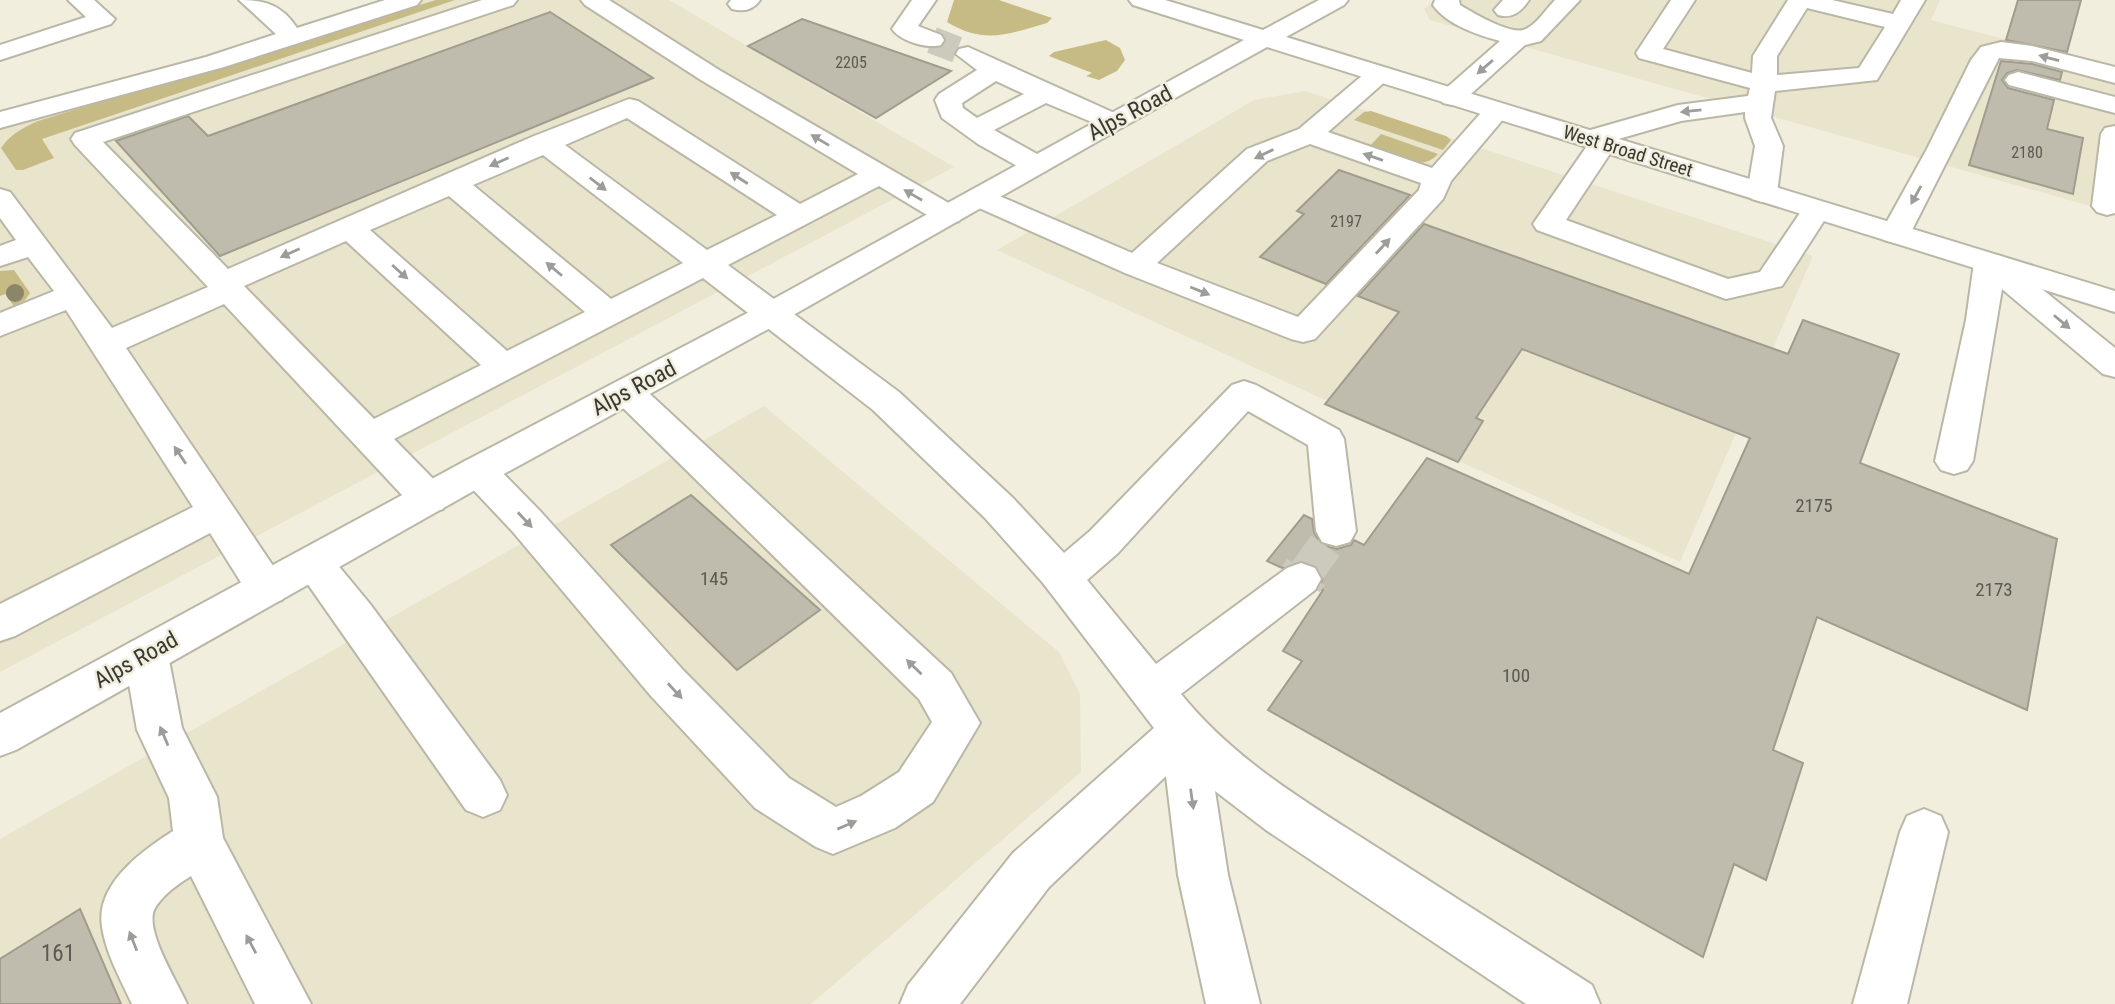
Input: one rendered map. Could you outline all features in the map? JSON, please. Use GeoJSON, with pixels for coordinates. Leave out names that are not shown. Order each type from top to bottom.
{"type":"FeatureCollection","features":[{"type":"Feature","properties":{"kind":"main road"},"geometry":{"type":"LineString","coordinates":[[0,53],[103,19],[80,0]]}},
{"type":"Feature","properties":{"kind":"main road"},"geometry":{"type":"LineString","coordinates":[[251,0],[283,25],[290,37]]}},
{"type":"Feature","properties":{"kind":"main road"},"geometry":{"type":"LineString","coordinates":[[0,120],[215,62],[409,0]]}},
{"type":"Feature","properties":{"kind":"main road"},"geometry":{"type":"LineString","coordinates":[[429,499],[85,139],[505,0]]}},
{"type":"Feature","properties":{"kind":"main road"},"geometry":{"type":"LineString","coordinates":[[593,0],[710,75],[879,175],[1136,266],[1303,331],[1433,193],[1437,179],[1497,111]]}},
{"type":"Feature","properties":{"kind":"main road"},"geometry":{"type":"LineString","coordinates":[[924,0],[904,29],[932,40]]}},
{"type":"Feature","properties":{"kind":"main road","name":"West Broad Street"},"geometry":{"type":"LineString","coordinates":[[1141,0],[2115,302]]}},
{"type":"Feature","properties":{"kind":"main road","name":"Alps Road"},"geometry":{"type":"LineString","coordinates":[[0,736],[478,471],[769,315],[1111,122],[1336,0]]}},
{"type":"Feature","properties":{"kind":"main road"},"geometry":{"type":"LineString","coordinates":[[1447,0],[1446,5],[1453,13],[1503,14],[1535,29]]}},
{"type":"Feature","properties":{"kind":"main road"},"geometry":{"type":"LineString","coordinates":[[1452,97],[1568,0]]}},
{"type":"Feature","properties":{"kind":"main road"},"geometry":{"type":"LineString","coordinates":[[1683,0],[1648,53],[1761,93]]}},
{"type":"Feature","properties":{"kind":"main road"},"geometry":{"type":"LineString","coordinates":[[1762,193],[1769,146],[1758,118],[1765,56],[1801,0],[1899,23]]}},
{"type":"Feature","properties":{"kind":"main road"},"geometry":{"type":"LineString","coordinates":[[1816,210],[1771,279],[1726,289],[1548,223],[1596,141],[1678,113],[1761,93],[1868,75],[1913,0]]}},
{"type":"Feature","properties":{"kind":"main road"},"geometry":{"type":"LineString","coordinates":[[1895,234],[1991,51],[2003,49],[2031,53],[2115,75]]}},
{"type":"Feature","properties":{"kind":"main road"},"geometry":{"type":"LineString","coordinates":[[968,54],[994,71],[1111,122]]}},
{"type":"Feature","properties":{"kind":"main road"},"geometry":{"type":"LineString","coordinates":[[994,71],[948,100],[951,113],[1036,165]]}},
{"type":"Feature","properties":{"kind":"main road"},"geometry":{"type":"LineString","coordinates":[[1136,266],[1257,155],[1309,135],[1379,74]]}},
{"type":"Feature","properties":{"kind":"main road"},"geometry":{"type":"LineString","coordinates":[[2018,80],[2115,105]]}},
{"type":"Feature","properties":{"kind":"main road"},"geometry":{"type":"LineString","coordinates":[[975,129],[1046,93]]}},
{"type":"Feature","properties":{"kind":"main road"},"geometry":{"type":"LineString","coordinates":[[106,344],[349,226],[629,107],[797,215]]}},
{"type":"Feature","properties":{"kind":"main road"},"geometry":{"type":"LineString","coordinates":[[2107,206],[2115,134]]}},
{"type":"Feature","properties":{"kind":"main road"},"geometry":{"type":"LineString","coordinates":[[1309,135],[1437,179]]}},
{"type":"Feature","properties":{"kind":"main road"},"geometry":{"type":"LineString","coordinates":[[544,142],[886,401],[999,508],[1062,578],[1183,731],[1220,768],[1283,814],[1573,1004]]}},
{"type":"Feature","properties":{"kind":"main road"},"geometry":{"type":"LineString","coordinates":[[369,436],[879,175]]}},
{"type":"Feature","properties":{"kind":"main road"},"geometry":{"type":"LineString","coordinates":[[452,183],[607,313]]}},
{"type":"Feature","properties":{"kind":"main road"},"geometry":{"type":"LineString","coordinates":[[0,198],[73,295],[267,588]]}},
{"type":"Feature","properties":{"kind":"main road"},"geometry":{"type":"LineString","coordinates":[[349,226],[503,366]]}},
{"type":"Feature","properties":{"kind":"main road"},"geometry":{"type":"LineString","coordinates":[[0,257],[33,244]]}},
{"type":"Feature","properties":{"kind":"main road"},"geometry":{"type":"LineString","coordinates":[[1990,263],[2115,366]]}},
{"type":"Feature","properties":{"kind":"main road"},"geometry":{"type":"LineString","coordinates":[[1954,461],[1982,320],[1990,263]]}},
{"type":"Feature","properties":{"kind":"main road"},"geometry":{"type":"LineString","coordinates":[[0,325],[73,295]]}},
{"type":"Feature","properties":{"kind":"main road"},"geometry":{"type":"LineString","coordinates":[[478,471],[527,522],[667,683],[772,793],[832,831],[878,812],[916,787],[957,723],[935,687],[627,392]]}},
{"type":"Feature","properties":{"kind":"main road"},"geometry":{"type":"LineString","coordinates":[[1062,578],[1104,542],[1244,393],[1326,439],[1336,531]]}},
{"type":"Feature","properties":{"kind":"main road"},"geometry":{"type":"LineString","coordinates":[[0,624],[218,512]]}},
{"type":"Feature","properties":{"kind":"main road"},"geometry":{"type":"LineString","coordinates":[[313,563],[355,615],[483,795]]}},
{"type":"Feature","properties":{"kind":"main road"},"geometry":{"type":"LineString","coordinates":[[1151,692],[1301,579]]}},
{"type":"Feature","properties":{"kind":"main road"},"geometry":{"type":"LineString","coordinates":[[146,655],[160,730],[192,797],[199,842],[284,1004]]}},
{"type":"Feature","properties":{"kind":"main road"},"geometry":{"type":"LineString","coordinates":[[927,1004],[1031,870],[1183,731]]}},
{"type":"Feature","properties":{"kind":"main road"},"geometry":{"type":"LineString","coordinates":[[1183,731],[1203,875],[1233,1004]]}},
{"type":"Feature","properties":{"kind":"main road"},"geometry":{"type":"LineString","coordinates":[[1880,1004],[1924,832]]}},
{"type":"Feature","properties":{"kind":"main road"},"geometry":{"type":"LineString","coordinates":[[160,1004],[131,936],[127,920],[132,901],[143,882],[199,842]]}},
{"type":"Feature","properties":{"kind":"shaded area"},"geometry":{"type":"Polygon","coordinates":[[[382,0],[669,0],[954,167],[0,672],[0,110],[188,60],[382,0]]]}},
{"type":"Feature","properties":{"kind":"shaded area"},"geometry":{"type":"Polygon","coordinates":[[[436,0],[455,0],[42,139],[54,158],[23,170],[16,170],[1,148],[17,132],[38,121],[436,0]]]}},
{"type":"Feature","properties":{"kind":"shaded area"},"geometry":{"type":"Polygon","coordinates":[[[954,0],[999,0],[1052,18],[1047,23],[1008,34],[973,33],[947,22],[954,0]]]}},
{"type":"Feature","properties":{"kind":"shaded area"},"geometry":{"type":"Polygon","coordinates":[[[1437,0],[1940,0],[1931,20],[2115,68],[2115,213],[1430,20],[1424,9],[1437,0]]]}},
{"type":"Feature","properties":{"kind":"shaded area"},"geometry":{"type":"Polygon","coordinates":[[[1106,40],[1120,48],[1125,60],[1117,71],[1099,80],[1086,76],[1092,73],[1049,56],[1054,52],[1106,40]]]}},
{"type":"Feature","properties":{"kind":"shaded area"},"geometry":{"type":"Polygon","coordinates":[[[1305,91],[1813,256],[1680,562],[997,250],[1254,100],[1305,91]]]}},
{"type":"Feature","properties":{"kind":"shaded area"},"geometry":{"type":"Polygon","coordinates":[[[1371,111],[1451,140],[1443,150],[1354,120],[1364,112],[1371,111]]]}},
{"type":"Feature","properties":{"kind":"shaded area"},"geometry":{"type":"Polygon","coordinates":[[[1381,134],[1438,154],[1431,160],[1414,163],[1368,148],[1381,134]]]}},
{"type":"Feature","properties":{"kind":"shaded area"},"geometry":{"type":"Polygon","coordinates":[[[14,270],[30,293],[25,300],[14,306],[5,294],[0,296],[0,271],[14,270]]]}},
{"type":"Feature","properties":{"kind":"shaded area"},"geometry":{"type":"Polygon","coordinates":[[[764,406],[1059,652],[1080,694],[1081,772],[811,1004],[0,1004],[0,839],[764,406]]]}},
{"type":"Feature","properties":{"kind":"building"},"geometry":{"type":"Polygon","coordinates":[[[2018,0],[2081,0],[2067,52],[2006,40],[2018,0]]]}},
{"type":"Feature","properties":{"kind":"building"},"geometry":{"type":"Polygon","coordinates":[[[550,12],[653,78],[220,256],[116,141],[188,116],[208,136],[550,12]]]}},
{"type":"Feature","properties":{"kind":"building"},"geometry":{"type":"Polygon","coordinates":[[[802,19],[951,71],[876,118],[748,46],[802,19]]]}},
{"type":"Feature","properties":{"kind":"building"},"geometry":{"type":"Polygon","coordinates":[[[2001,61],[2032,64],[2062,72],[2060,80],[2017,70],[2007,73],[2002,80],[2008,88],[2054,100],[2047,129],[2083,138],[2073,194],[1969,165],[2001,61]]]}},
{"type":"Feature","properties":{"kind":"building"},"geometry":{"type":"Polygon","coordinates":[[[1339,170],[1410,195],[1326,284],[1260,257],[1304,214],[1297,211],[1339,170]]]}},
{"type":"Feature","properties":{"kind":"building"},"geometry":{"type":"Polygon","coordinates":[[[1424,224],[1788,354],[1803,320],[1899,354],[1860,463],[2057,539],[2027,710],[1817,617],[1773,750],[1803,763],[1766,880],[1734,864],[1703,957],[1268,710],[1302,661],[1283,651],[1323,590],[1319,588],[1323,578],[1316,566],[1300,561],[1282,568],[1267,561],[1304,515],[1312,519],[1314,532],[1321,545],[1337,549],[1351,545],[1354,540],[1364,545],[1427,458],[1689,574],[1750,438],[1522,349],[1476,418],[1483,421],[1458,462],[1325,404],[1399,312],[1358,296],[1424,224]]]}},
{"type":"Feature","properties":{"kind":"building"},"geometry":{"type":"Polygon","coordinates":[[[691,495],[820,610],[737,670],[611,545],[691,495]]]}},
{"type":"Feature","properties":{"kind":"building"},"geometry":{"type":"Polygon","coordinates":[[[80,909],[121,1004],[0,1004],[0,959],[80,909]]]}},
{"type":"Feature","properties":{"kind":"tunnel"},"geometry":{"type":"LineString","coordinates":[[932,40],[968,54]]}},
{"type":"Feature","properties":{"kind":"tunnel"},"geometry":{"type":"LineString","coordinates":[[1305,574],[1336,531]]}},
{"type":"Feature","properties":{"kind":"tunnel"},"geometry":{"type":"LineString","coordinates":[[1301,579],[1306,572]]}}]}
